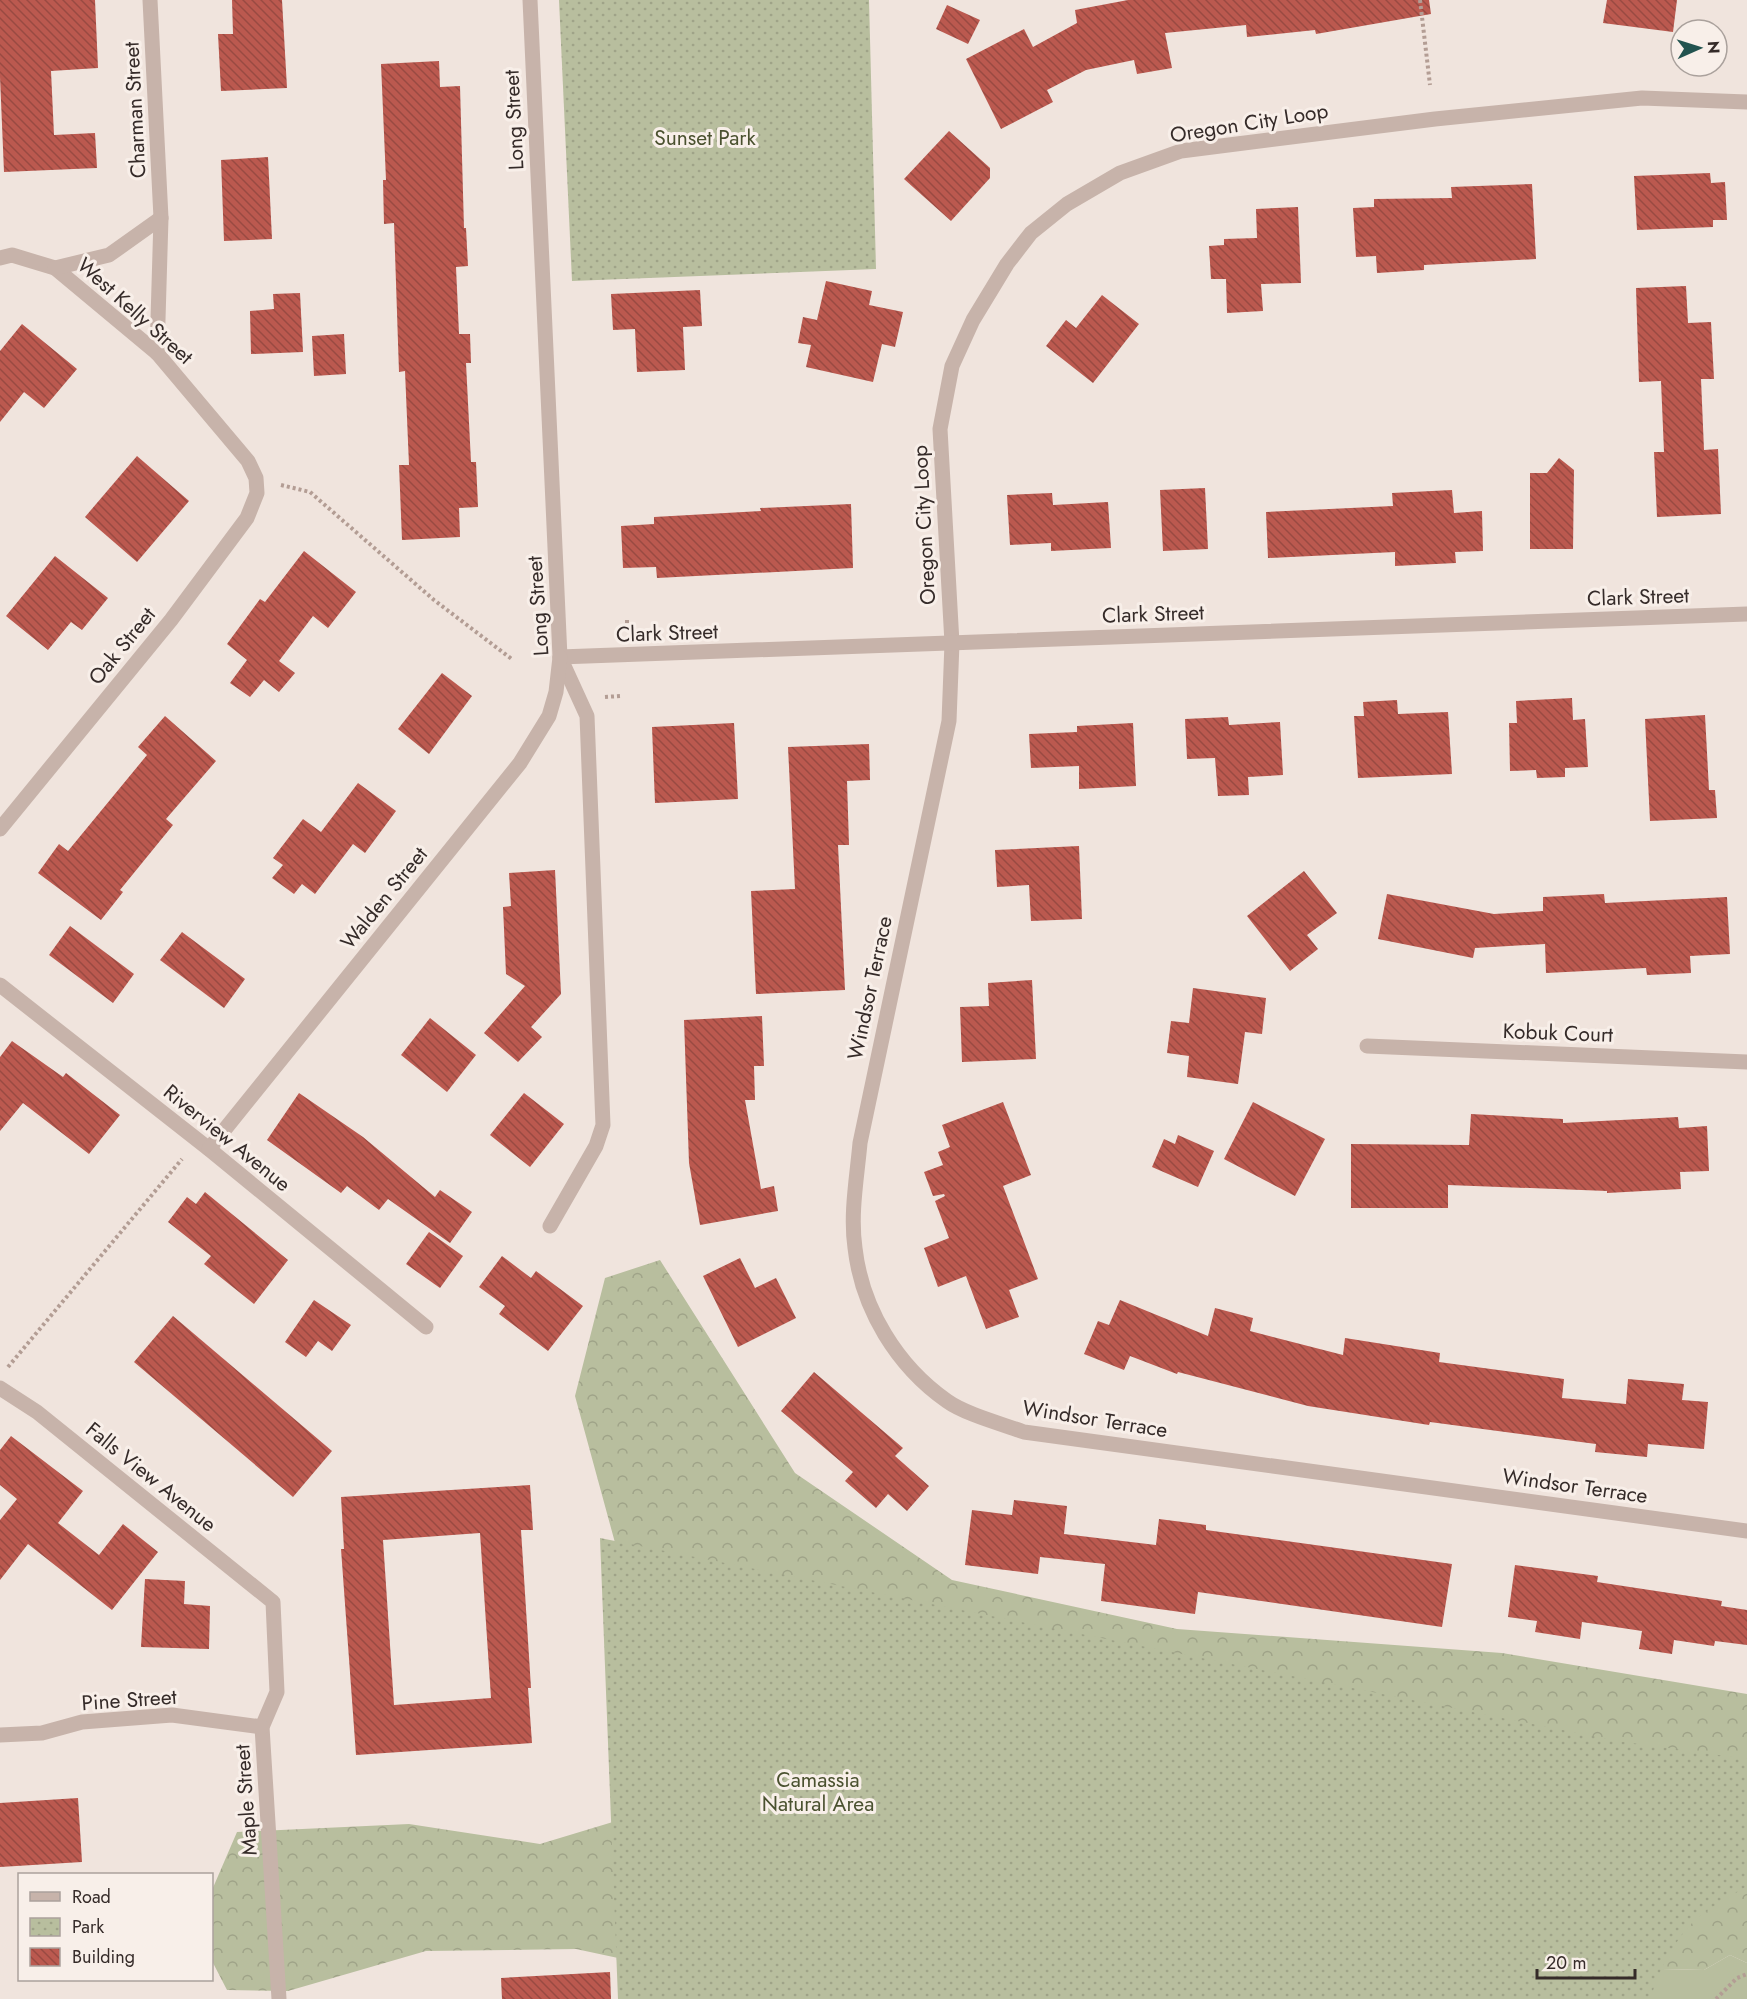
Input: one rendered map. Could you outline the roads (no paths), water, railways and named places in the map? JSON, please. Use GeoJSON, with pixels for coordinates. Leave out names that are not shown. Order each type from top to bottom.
{"type":"FeatureCollection","features":[{"type":"Feature","properties":{"kind":"street","name":"Charman Street"},"geometry":{"type":"LineString","coordinates":[[150,0],[161,218],[157,353]]}},
{"type":"Feature","properties":{"kind":"street","name":"Long Street"},"geometry":{"type":"LineString","coordinates":[[530,0],[560,657],[587,716],[603,1125],[596,1146],[550,1226]]}},
{"type":"Feature","properties":{"kind":"street","name":"Oregon City Loop"},"geometry":{"type":"LineString","coordinates":[[951,643],[940,429],[952,366],[973,320],[1007,264],[1031,233],[1067,204],[1120,173],[1181,151],[1435,119],[1642,98],[1747,102]]}},
{"type":"Feature","properties":{"kind":"street"},"geometry":{"type":"LineString","coordinates":[[55,268],[109,255],[161,218]]}},
{"type":"Feature","properties":{"kind":"street","name":"West Kelly Street"},"geometry":{"type":"LineString","coordinates":[[6,256],[55,268],[157,353],[230,438],[248,461],[256,478]]}},
{"type":"Feature","properties":{"kind":"street","name":"Oak Street"},"geometry":{"type":"LineString","coordinates":[[0,829],[171,620],[247,518],[257,493],[256,478]]}},
{"type":"Feature","properties":{"kind":"street","name":"Clark Street"},"geometry":{"type":"LineString","coordinates":[[560,657],[1747,614]]}},
{"type":"Feature","properties":{"kind":"street","name":"Windsor Terrace"},"geometry":{"type":"LineString","coordinates":[[951,643],[949,721],[873,1074],[860,1143],[854,1198],[854,1246],[858,1274],[869,1303],[897,1356],[923,1382],[949,1403],[1024,1432],[1747,1531]]}},
{"type":"Feature","properties":{"kind":"street","name":"Walden Street"},"geometry":{"type":"LineString","coordinates":[[209,1149],[520,763],[549,716],[556,692],[560,657]]}},
{"type":"Feature","properties":{"kind":"street","name":"Riverview Avenue"},"geometry":{"type":"LineString","coordinates":[[0,985],[209,1149],[426,1327]]}},
{"type":"Feature","properties":{"kind":"street","name":"Kobuk Court"},"geometry":{"type":"LineString","coordinates":[[1367,1046],[1747,1062]]}},
{"type":"Feature","properties":{"kind":"street","name":"Falls View Avenue"},"geometry":{"type":"LineString","coordinates":[[0,1388],[37,1412],[273,1602]]}},
{"type":"Feature","properties":{"kind":"street","name":"Maple Street"},"geometry":{"type":"LineString","coordinates":[[273,1602],[277,1692],[262,1727],[279,1999]]}},
{"type":"Feature","properties":{"kind":"street","name":"Pine Street"},"geometry":{"type":"LineString","coordinates":[[0,1735],[42,1733],[82,1722],[172,1714],[262,1727]]}},
{"type":"Feature","properties":{"kind":"park label","name":"Sunset Park"},"geometry":{"type":"Point","coordinates":[705,138]}},
{"type":"Feature","properties":{"kind":"park label","name":"Camassia Natural Area"},"geometry":{"type":"Point","coordinates":[818,1792]}}]}
